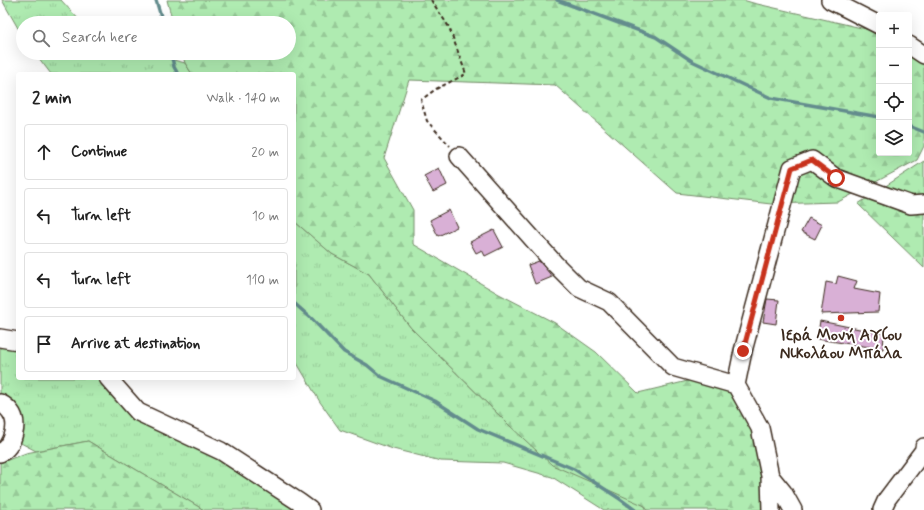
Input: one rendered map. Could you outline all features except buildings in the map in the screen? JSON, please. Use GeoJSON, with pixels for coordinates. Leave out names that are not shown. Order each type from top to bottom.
{"type":"FeatureCollection","features":[{"type":"Feature","properties":{"kind":"street"},"geometry":{"type":"LineString","coordinates":[[830,0],[876,23]]}},
{"type":"Feature","properties":{"kind":"street"},"geometry":{"type":"LineString","coordinates":[[912,47],[924,55]]}},
{"type":"Feature","properties":{"kind":"street"},"geometry":{"type":"LineString","coordinates":[[459,156],[554,263],[579,288],[609,302],[673,367],[736,385]]}},
{"type":"Feature","properties":{"kind":"street"},"geometry":{"type":"LineString","coordinates":[[771,510],[770,476],[760,428],[736,385],[743,351],[792,168],[812,160],[836,178],[911,205],[924,204]]}},
{"type":"Feature","properties":{"kind":"street"},"geometry":{"type":"LineString","coordinates":[[0,338],[16,341]]}},
{"type":"Feature","properties":{"kind":"street"},"geometry":{"type":"LineString","coordinates":[[110,380],[138,412],[221,451],[310,510]]}},
{"type":"Feature","properties":{"kind":"street"},"geometry":{"type":"LineString","coordinates":[[0,403],[11,412],[15,421],[10,445],[0,453]]}},
{"type":"Feature","properties":{"kind":"street"},"geometry":{"type":"LineString","coordinates":[[882,510],[888,499],[924,451],[924,447]]}},
{"type":"Feature","properties":{"kind":"street"},"geometry":{"type":"LineString","coordinates":[[770,476],[783,492],[793,510]]}},
{"type":"Feature","properties":{"kind":"path"},"geometry":{"type":"LineString","coordinates":[[431,0],[449,27],[466,74],[436,89],[421,100],[427,121],[459,156]]}},
{"type":"Feature","properties":{"kind":"green space"},"geometry":{"type":"Polygon","coordinates":[[[2,0],[61,0],[76,16],[16,16],[16,25],[2,0]]]}},
{"type":"Feature","properties":{"kind":"green space"},"geometry":{"type":"Polygon","coordinates":[[[167,0],[743,0],[876,31],[876,156],[912,156],[912,44],[924,63],[924,146],[917,160],[838,202],[771,204],[677,193],[555,85],[409,80],[384,158],[413,210],[413,244],[499,294],[555,323],[596,352],[638,393],[696,379],[732,392],[756,431],[766,510],[647,510],[645,506],[552,465],[510,426],[411,328],[369,274],[332,254],[296,223],[296,72],[191,72],[184,60],[296,60],[296,16],[171,16],[167,0]]]}},
{"type":"Feature","properties":{"kind":"green space"},"geometry":{"type":"Polygon","coordinates":[[[40,60],[174,60],[185,63],[191,72],[49,72],[40,60]]]}},
{"type":"Feature","properties":{"kind":"green space"},"geometry":{"type":"Polygon","coordinates":[[[924,161],[924,268],[858,204],[924,161]]]}},
{"type":"Feature","properties":{"kind":"green space"},"geometry":{"type":"Polygon","coordinates":[[[296,223],[332,254],[369,274],[411,328],[510,426],[645,506],[647,510],[604,510],[552,477],[503,463],[441,461],[393,449],[340,430],[320,402],[296,361],[296,223]]]}},
{"type":"Feature","properties":{"kind":"green space"},"geometry":{"type":"Polygon","coordinates":[[[0,344],[16,346],[16,380],[101,380],[131,416],[219,456],[304,510],[204,510],[88,441],[36,451],[17,441],[23,432],[22,421],[0,395],[0,344]]]}},
{"type":"Feature","properties":{"kind":"green space"},"geometry":{"type":"Polygon","coordinates":[[[88,441],[204,510],[0,510],[0,463],[26,453],[88,441]]]}},
{"type":"Feature","properties":{"kind":"waterway"},"geometry":{"type":"LineString","coordinates":[[156,0],[161,16]]}},
{"type":"Feature","properties":{"kind":"waterway"},"geometry":{"type":"LineString","coordinates":[[557,0],[656,37],[692,61],[771,98],[876,116]]}},
{"type":"Feature","properties":{"kind":"waterway"},"geometry":{"type":"LineString","coordinates":[[172,60],[177,72]]}},
{"type":"Feature","properties":{"kind":"waterway"},"geometry":{"type":"LineString","coordinates":[[912,127],[924,132]]}},
{"type":"Feature","properties":{"kind":"waterway"},"geometry":{"type":"LineString","coordinates":[[296,305],[344,352],[367,365],[380,376],[435,401],[478,429],[574,469],[635,510]]}},
{"type":"Feature","properties":{"kind":"place","name":"Ιερά Μονή Αγίου Νικολάου Μπάλα"},"geometry":{"type":"Point","coordinates":[841,318]}},
{"type":"Feature","properties":{"kind":"route"},"geometry":{"type":"LineString","coordinates":[[743,351],[792,168],[812,160],[836,178]]}}]}
